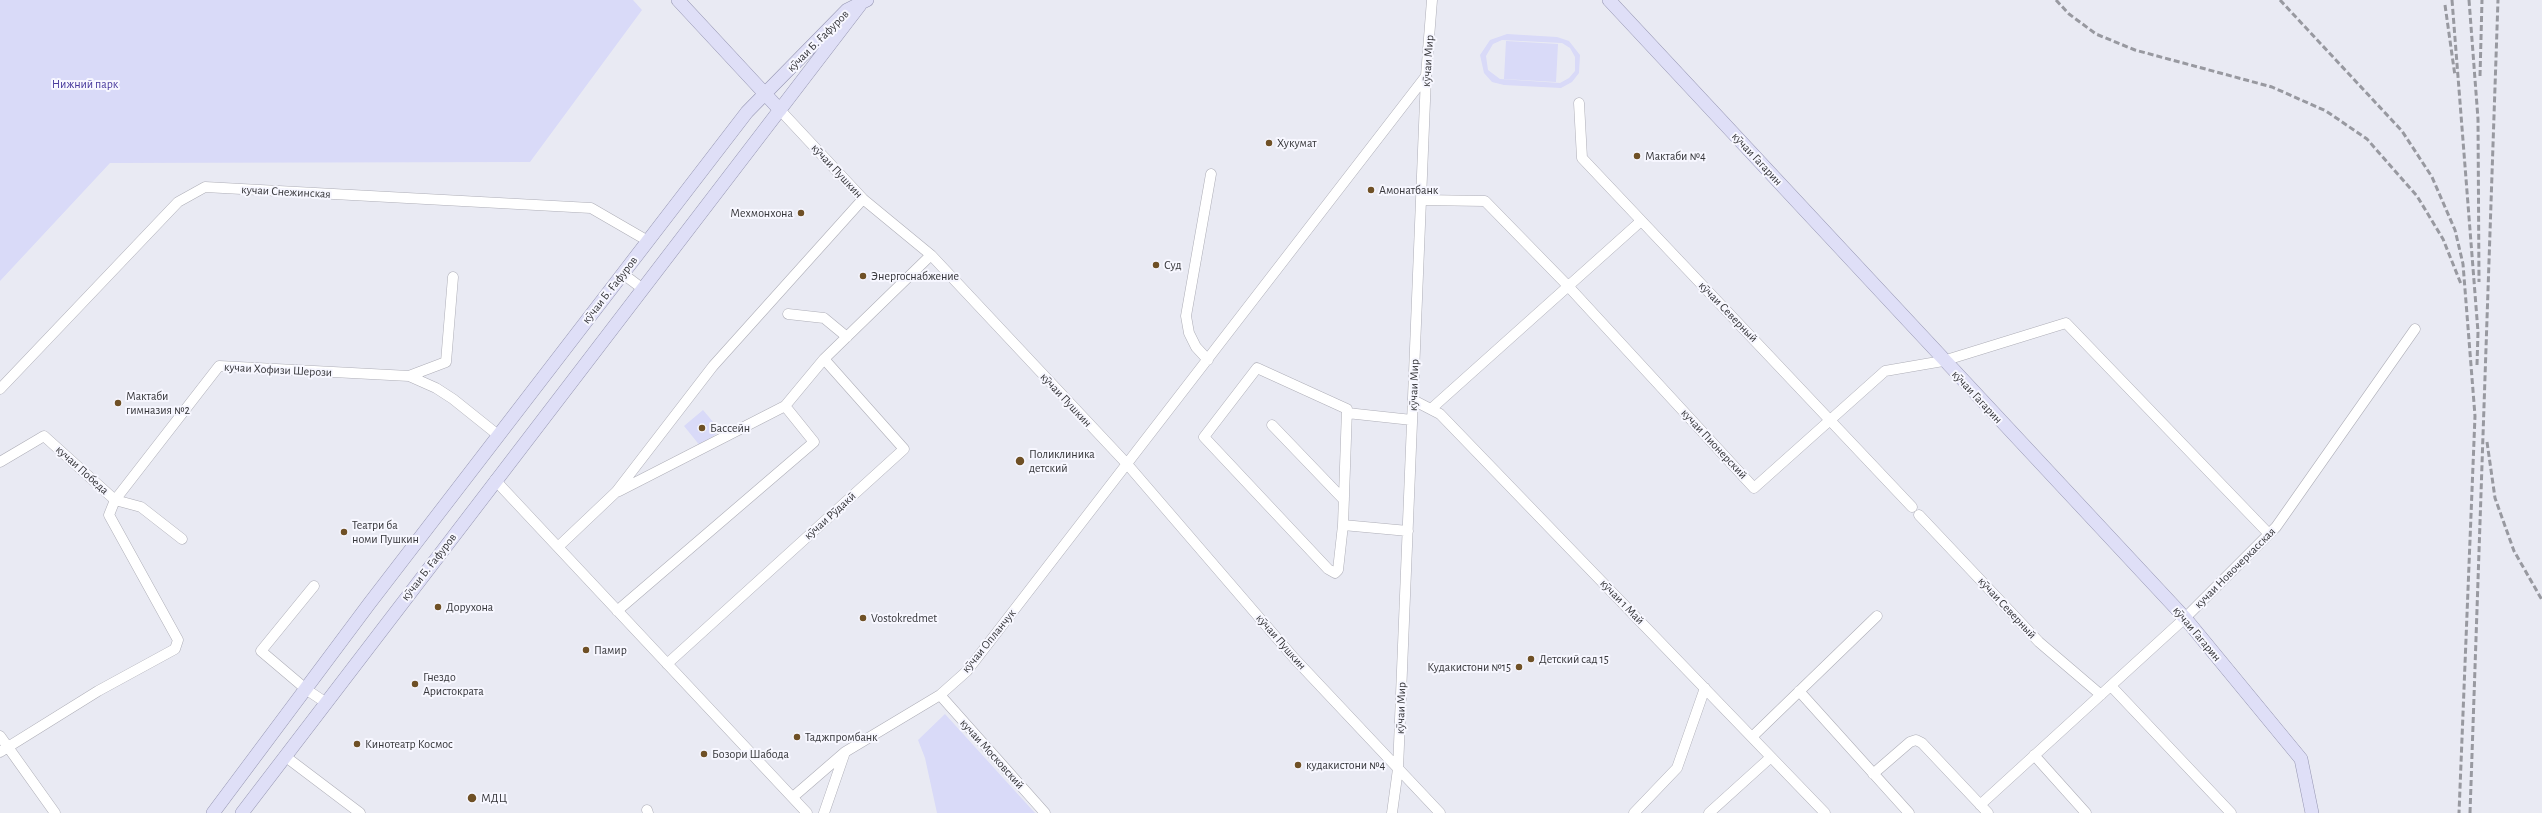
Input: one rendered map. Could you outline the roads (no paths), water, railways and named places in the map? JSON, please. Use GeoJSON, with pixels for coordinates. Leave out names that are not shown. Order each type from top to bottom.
{"type":"FeatureCollection","features":[{"type":"Feature","properties":{"kind":"main road","name":"кӯчаи Пушкин"},"geometry":{"type":"LineString","coordinates":[[678,0],[780,110]]}},
{"type":"Feature","properties":{"kind":"main road","name":"кӯчаи Гагарин"},"geometry":{"type":"LineString","coordinates":[[1609,0],[2185,618],[2301,759],[2312,813]]}},
{"type":"Feature","properties":{"kind":"main road","name":"кӯчаи Б. Ғафуров"},"geometry":{"type":"LineString","coordinates":[[213,813],[307,690],[374,597],[747,112],[847,10],[864,2]]}},
{"type":"Feature","properties":{"kind":"main road","name":"кӯчаи Б. Ғафуров"},"geometry":{"type":"LineString","coordinates":[[242,813],[286,757],[325,702],[864,2]]}},
{"type":"Feature","properties":{"kind":"street","name":"кӯчаи Мир"},"geometry":{"type":"LineString","coordinates":[[1398,769],[1426,76],[1432,0]]}},
{"type":"Feature","properties":{"kind":"street","name":"кӯчаи Опланчук"},"geometry":{"type":"LineString","coordinates":[[793,797],[845,752],[940,695],[967,671],[1426,76]]}},
{"type":"Feature","properties":{"kind":"street","name":"кӯчаи Северный"},"geometry":{"type":"LineString","coordinates":[[1580,103],[1582,158],[1912,507]]}},
{"type":"Feature","properties":{"kind":"street","name":"кӯчаи Пушкин"},"geometry":{"type":"LineString","coordinates":[[780,110],[862,199],[930,255],[1127,464],[1294,658],[1440,813]]}},
{"type":"Feature","properties":{"kind":"street"},"geometry":{"type":"LineString","coordinates":[[1208,360],[1196,347],[1191,338],[1186,316],[1211,174]]}},
{"type":"Feature","properties":{"kind":"street","name":"кучаи Снежинская"},"geometry":{"type":"LineString","coordinates":[[0,389],[178,202],[205,188],[591,208],[648,241]]}},
{"type":"Feature","properties":{"kind":"street"},"geometry":{"type":"LineString","coordinates":[[558,547],[616,492],[713,366],[862,199]]}},
{"type":"Feature","properties":{"kind":"street","name":"кучаи Пионерский"},"geometry":{"type":"LineString","coordinates":[[1421,200],[1485,201],[1568,286],[1754,488],[1885,371],[1943,360],[2066,323],[2269,534]]}},
{"type":"Feature","properties":{"kind":"street"},"geometry":{"type":"LineString","coordinates":[[1431,409],[1641,221]]}},
{"type":"Feature","properties":{"kind":"street"},"geometry":{"type":"LineString","coordinates":[[616,492],[784,406],[824,359],[930,255]]}},
{"type":"Feature","properties":{"kind":"street"},"geometry":{"type":"LineString","coordinates":[[623,274],[643,289]]}},
{"type":"Feature","properties":{"kind":"street"},"geometry":{"type":"LineString","coordinates":[[409,376],[446,362],[453,277]]}},
{"type":"Feature","properties":{"kind":"street"},"geometry":{"type":"LineString","coordinates":[[788,314],[824,318],[847,338]]}},
{"type":"Feature","properties":{"kind":"street","name":"кучаи Новочеркасская"},"geometry":{"type":"LineString","coordinates":[[1980,805],[2185,618],[2269,534],[2415,329]]}},
{"type":"Feature","properties":{"kind":"street","name":"кӯчаи Рӯдакӣ"},"geometry":{"type":"LineString","coordinates":[[667,664],[904,449],[824,359]]}},
{"type":"Feature","properties":{"kind":"street","name":"кучаи Хофизи Шерози"},"geometry":{"type":"LineString","coordinates":[[115,500],[219,366],[409,376]]}},
{"type":"Feature","properties":{"kind":"street"},"geometry":{"type":"LineString","coordinates":[[1257,368],[1347,409],[1347,413],[1343,524],[1338,570],[1335,573],[1328,569],[1204,437],[1257,368]]}},
{"type":"Feature","properties":{"kind":"street"},"geometry":{"type":"LineString","coordinates":[[409,376],[447,395],[498,435]]}},
{"type":"Feature","properties":{"kind":"street","name":"кӯчаи 1 Май"},"geometry":{"type":"LineString","coordinates":[[1413,400],[1440,414],[1826,813]]}},
{"type":"Feature","properties":{"kind":"street"},"geometry":{"type":"LineString","coordinates":[[617,611],[814,442],[784,406]]}},
{"type":"Feature","properties":{"kind":"street"},"geometry":{"type":"LineString","coordinates":[[1347,413],[1412,420]]}},
{"type":"Feature","properties":{"kind":"street"},"geometry":{"type":"LineString","coordinates":[[1272,425],[1344,500]]}},
{"type":"Feature","properties":{"kind":"street","name":"кучаи Победа"},"geometry":{"type":"LineString","coordinates":[[0,462],[44,436],[115,500],[141,506],[182,540]]}},
{"type":"Feature","properties":{"kind":"street"},"geometry":{"type":"LineString","coordinates":[[496,480],[807,813]]}},
{"type":"Feature","properties":{"kind":"street"},"geometry":{"type":"LineString","coordinates":[[4,750],[98,691],[175,649],[178,640],[109,515],[115,500]]}},
{"type":"Feature","properties":{"kind":"street","name":"кӯчаи Северный"},"geometry":{"type":"LineString","coordinates":[[1919,515],[2040,642],[2101,695]]}},
{"type":"Feature","properties":{"kind":"street"},"geometry":{"type":"LineString","coordinates":[[1343,524],[1408,531]]}},
{"type":"Feature","properties":{"kind":"street"},"geometry":{"type":"LineString","coordinates":[[314,586],[261,651],[307,690],[325,702]]}},
{"type":"Feature","properties":{"kind":"street"},"geometry":{"type":"LineString","coordinates":[[1752,737],[1877,616]]}},
{"type":"Feature","properties":{"kind":"street"},"geometry":{"type":"LineString","coordinates":[[2111,686],[2231,813]]}},
{"type":"Feature","properties":{"kind":"street"},"geometry":{"type":"LineString","coordinates":[[1634,813],[1677,768],[1705,688]]}},
{"type":"Feature","properties":{"kind":"street"},"geometry":{"type":"LineString","coordinates":[[1799,691],[1909,813]]}},
{"type":"Feature","properties":{"kind":"street","name":"кучаи Московский"},"geometry":{"type":"LineString","coordinates":[[940,695],[1045,813]]}},
{"type":"Feature","properties":{"kind":"street"},"geometry":{"type":"LineString","coordinates":[[0,736],[4,750],[55,813]]}},
{"type":"Feature","properties":{"kind":"street"},"geometry":{"type":"LineString","coordinates":[[1873,774],[1910,742],[1916,740],[1922,743],[1988,813]]}},
{"type":"Feature","properties":{"kind":"street"},"geometry":{"type":"LineString","coordinates":[[824,813],[845,752]]}},
{"type":"Feature","properties":{"kind":"street"},"geometry":{"type":"LineString","coordinates":[[2034,755],[2086,813]]}},
{"type":"Feature","properties":{"kind":"street"},"geometry":{"type":"LineString","coordinates":[[286,757],[360,813]]}},
{"type":"Feature","properties":{"kind":"street"},"geometry":{"type":"LineString","coordinates":[[1709,813],[1771,757]]}},
{"type":"Feature","properties":{"kind":"street"},"geometry":{"type":"LineString","coordinates":[[1392,813],[1398,769]]}},
{"type":"Feature","properties":{"kind":"railway"},"geometry":{"type":"LineString","coordinates":[[2056,0],[2069,14],[2096,34],[2135,50],[2272,87],[2326,111],[2367,139],[2417,196],[2443,239],[2461,284]]}},
{"type":"Feature","properties":{"kind":"railway"},"geometry":{"type":"LineString","coordinates":[[2280,0],[2402,131],[2432,177],[2455,230],[2463,264],[2475,416],[2459,813]]}},
{"type":"Feature","properties":{"kind":"railway"},"geometry":{"type":"LineString","coordinates":[[2452,0],[2478,332],[2477,365]]}},
{"type":"Feature","properties":{"kind":"railway"},"geometry":{"type":"LineString","coordinates":[[2469,0],[2478,119],[2479,282]]}},
{"type":"Feature","properties":{"kind":"railway"},"geometry":{"type":"LineString","coordinates":[[2480,76],[2482,0]]}},
{"type":"Feature","properties":{"kind":"railway"},"geometry":{"type":"LineString","coordinates":[[2470,813],[2498,0]]}},
{"type":"Feature","properties":{"kind":"railway"},"geometry":{"type":"LineString","coordinates":[[2445,5],[2455,76]]}},
{"type":"Feature","properties":{"kind":"railway"},"geometry":{"type":"LineString","coordinates":[[2487,442],[2495,498],[2514,551],[2542,600]]}},
{"type":"Feature","properties":{"kind":"place","name":"Хукумат"},"geometry":{"type":"Point","coordinates":[1269,143]}},
{"type":"Feature","properties":{"kind":"place","name":"Мактаби №4"},"geometry":{"type":"Point","coordinates":[1637,156]}},
{"type":"Feature","properties":{"kind":"place","name":"Амонатбанк"},"geometry":{"type":"Point","coordinates":[1371,190]}},
{"type":"Feature","properties":{"kind":"place","name":"Мехмонхона"},"geometry":{"type":"Point","coordinates":[801,213]}},
{"type":"Feature","properties":{"kind":"place","name":"Суд"},"geometry":{"type":"Point","coordinates":[1156,265]}},
{"type":"Feature","properties":{"kind":"place","name":"Энергоснабжение"},"geometry":{"type":"Point","coordinates":[863,276]}},
{"type":"Feature","properties":{"kind":"place","name":"Мактаби гимназия №2"},"geometry":{"type":"Point","coordinates":[118,403]}},
{"type":"Feature","properties":{"kind":"place","name":"Бассейн"},"geometry":{"type":"Point","coordinates":[702,428]}},
{"type":"Feature","properties":{"kind":"place","name":"Поликлиника детский"},"geometry":{"type":"Point","coordinates":[1020,461]}},
{"type":"Feature","properties":{"kind":"place","name":"Театри ба номи Пушкин"},"geometry":{"type":"Point","coordinates":[344,532]}},
{"type":"Feature","properties":{"kind":"place","name":"Дорухона"},"geometry":{"type":"Point","coordinates":[438,607]}},
{"type":"Feature","properties":{"kind":"place","name":"Vostokredmet"},"geometry":{"type":"Point","coordinates":[863,618]}},
{"type":"Feature","properties":{"kind":"place","name":"Памир"},"geometry":{"type":"Point","coordinates":[586,650]}},
{"type":"Feature","properties":{"kind":"place","name":"Детский сад 15"},"geometry":{"type":"Point","coordinates":[1531,659]}},
{"type":"Feature","properties":{"kind":"place","name":"Кудакистони №15"},"geometry":{"type":"Point","coordinates":[1519,667]}},
{"type":"Feature","properties":{"kind":"place","name":"Гнездо Аристократа"},"geometry":{"type":"Point","coordinates":[415,684]}},
{"type":"Feature","properties":{"kind":"place","name":"Таджпромбанк"},"geometry":{"type":"Point","coordinates":[797,737]}},
{"type":"Feature","properties":{"kind":"place","name":"Кинотеатр Космос"},"geometry":{"type":"Point","coordinates":[357,744]}},
{"type":"Feature","properties":{"kind":"place","name":"Бозори Шабода"},"geometry":{"type":"Point","coordinates":[704,754]}},
{"type":"Feature","properties":{"kind":"place","name":"кудакистони №4"},"geometry":{"type":"Point","coordinates":[1298,765]}},
{"type":"Feature","properties":{"kind":"place","name":"МДЦ"},"geometry":{"type":"Point","coordinates":[472,798]}},
{"type":"Feature","properties":{"kind":"park label","name":"Нижний парк"},"geometry":{"type":"Point","coordinates":[85,84]}}]}
